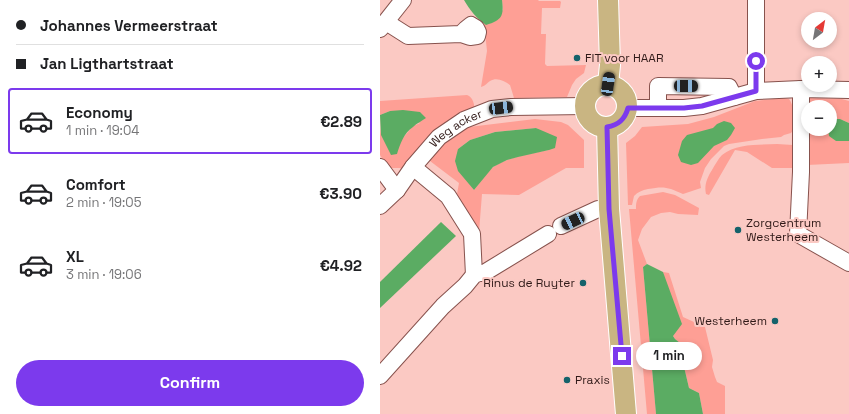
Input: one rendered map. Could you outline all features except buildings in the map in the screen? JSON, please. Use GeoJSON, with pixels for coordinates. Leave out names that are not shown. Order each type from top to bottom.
{"type":"FeatureCollection","features":[{"type":"Feature","properties":{"kind":"main road"},"geometry":{"type":"LineString","coordinates":[[608,0],[610,65],[608,84]]}},
{"type":"Feature","properties":{"kind":"main road"},"geometry":{"type":"LineString","coordinates":[[608,84],[620,89],[627,101],[628,108],[623,119],[619,123],[607,127],[599,126],[592,121],[587,114],[585,106],[587,98],[592,90],[599,86],[608,84]]}},
{"type":"Feature","properties":{"kind":"main road"},"geometry":{"type":"LineString","coordinates":[[607,127],[609,209],[626,414]]}},
{"type":"Feature","properties":{"kind":"street"},"geometry":{"type":"LineString","coordinates":[[403,0],[383,26],[408,36],[461,34]]}},
{"type":"Feature","properties":{"kind":"street"},"geometry":{"type":"LineString","coordinates":[[756,0],[756,91]]}},
{"type":"Feature","properties":{"kind":"street"},"geometry":{"type":"LineString","coordinates":[[658,107],[658,86],[729,87],[734,97]]}},
{"type":"Feature","properties":{"kind":"street"},"geometry":{"type":"LineString","coordinates":[[628,108],[684,108],[702,106],[756,91],[801,89]]}},
{"type":"Feature","properties":{"kind":"street"},"geometry":{"type":"LineString","coordinates":[[837,90],[849,90]]}},
{"type":"Feature","properties":{"kind":"street"},"geometry":{"type":"LineString","coordinates":[[801,92],[801,172],[798,234],[849,264]]}},
{"type":"Feature","properties":{"kind":"street","name":"Weg acker"},"geometry":{"type":"LineString","coordinates":[[380,206],[396,190],[413,167],[439,137],[464,120],[492,109],[511,106],[585,106]]}},
{"type":"Feature","properties":{"kind":"street"},"geometry":{"type":"LineString","coordinates":[[380,167],[396,190]]}},
{"type":"Feature","properties":{"kind":"street"},"geometry":{"type":"LineString","coordinates":[[413,167],[448,196],[472,234],[474,275]]}},
{"type":"Feature","properties":{"kind":"street"},"geometry":{"type":"LineString","coordinates":[[380,376],[443,306],[469,283],[474,275],[484,272],[554,230],[598,209],[609,209]]}},
{"type":"Feature","properties":{"kind":"shaded area"},"geometry":{"type":"Polygon","coordinates":[[[464,0],[502,0],[503,10],[501,17],[486,25],[479,20],[464,0]]]}},
{"type":"Feature","properties":{"kind":"shaded area"},"geometry":{"type":"Polygon","coordinates":[[[502,0],[538,0],[561,2],[560,8],[542,8],[541,34],[546,34],[545,64],[547,66],[586,65],[584,73],[576,79],[567,97],[514,98],[510,85],[498,79],[490,81],[481,87],[487,51],[484,23],[486,24],[503,10],[502,0]]]}},
{"type":"Feature","properties":{"kind":"shaded area"},"geometry":{"type":"Polygon","coordinates":[[[467,95],[471,97],[473,101],[474,110],[404,171],[400,168],[388,168],[380,155],[380,128],[381,135],[402,139],[413,126],[420,123],[390,111],[380,115],[380,101],[467,95]]]}},
{"type":"Feature","properties":{"kind":"shaded area"},"geometry":{"type":"Polygon","coordinates":[[[782,98],[789,99],[794,113],[794,129],[791,133],[781,137],[724,146],[711,159],[705,168],[700,182],[701,188],[683,194],[666,188],[646,189],[640,191],[634,196],[632,205],[628,205],[626,143],[635,136],[642,127],[688,124],[714,117],[755,101],[782,98]]]}},
{"type":"Feature","properties":{"kind":"shaded area"},"geometry":{"type":"Polygon","coordinates":[[[810,98],[842,99],[849,101],[849,123],[837,119],[837,100],[810,100],[810,98]]]}},
{"type":"Feature","properties":{"kind":"shaded area"},"geometry":{"type":"Polygon","coordinates":[[[403,110],[420,112],[426,118],[407,132],[397,154],[391,155],[381,135],[380,115],[390,111],[403,110]]]}},
{"type":"Feature","properties":{"kind":"shaded area"},"geometry":{"type":"Polygon","coordinates":[[[535,119],[561,122],[568,125],[584,140],[584,168],[566,168],[519,195],[482,194],[479,232],[457,194],[459,183],[430,161],[429,157],[446,139],[469,127],[535,119]],[[537,128],[495,132],[470,140],[458,149],[469,183],[474,190],[487,173],[497,164],[519,156],[549,150],[537,128]]]}},
{"type":"Feature","properties":{"kind":"shaded area"},"geometry":{"type":"Polygon","coordinates":[[[837,119],[840,119],[849,123],[849,141],[836,141],[829,136],[837,136],[837,119]]]}},
{"type":"Feature","properties":{"kind":"shaded area"},"geometry":{"type":"Polygon","coordinates":[[[724,121],[731,123],[735,128],[727,140],[714,146],[698,163],[691,165],[681,162],[678,155],[682,141],[687,135],[713,128],[717,124],[724,121]]]}},
{"type":"Feature","properties":{"kind":"shaded area"},"geometry":{"type":"Polygon","coordinates":[[[536,128],[557,137],[555,148],[507,160],[493,167],[474,190],[458,171],[455,161],[458,149],[470,140],[495,132],[536,128]]]}},
{"type":"Feature","properties":{"kind":"shaded area"},"geometry":{"type":"Polygon","coordinates":[[[809,136],[832,136],[836,141],[849,141],[849,163],[807,165],[809,136]]]}},
{"type":"Feature","properties":{"kind":"shaded area"},"geometry":{"type":"Polygon","coordinates":[[[777,144],[793,145],[793,168],[772,168],[747,152],[735,150],[709,195],[706,194],[705,188],[707,179],[722,155],[735,148],[777,144]]]}},
{"type":"Feature","properties":{"kind":"shaded area"},"geometry":{"type":"Polygon","coordinates":[[[663,192],[675,195],[699,208],[698,215],[670,212],[661,213],[651,217],[642,229],[638,240],[647,264],[643,267],[656,414],[647,414],[629,209],[636,209],[636,204],[640,196],[663,192]]]}},
{"type":"Feature","properties":{"kind":"shaded area"},"geometry":{"type":"Polygon","coordinates":[[[441,222],[456,236],[380,308],[380,282],[441,222]]]}},
{"type":"Feature","properties":{"kind":"shaded area"},"geometry":{"type":"Polygon","coordinates":[[[647,264],[663,272],[682,324],[673,336],[685,347],[681,356],[689,388],[699,393],[703,414],[656,414],[643,267],[647,264]]]}},
{"type":"Feature","properties":{"kind":"shaded area"},"geometry":{"type":"Polygon","coordinates":[[[663,272],[669,273],[683,317],[705,327],[713,360],[712,367],[715,377],[717,382],[725,386],[725,414],[703,414],[699,393],[689,388],[681,356],[684,347],[673,336],[663,272]]]}},
{"type":"Feature","properties":{"kind":"place","name":"FIT voor HAAR"},"geometry":{"type":"Point","coordinates":[577,58]}},
{"type":"Feature","properties":{"kind":"place","name":"Zorgcentrum Westerheem"},"geometry":{"type":"Point","coordinates":[738,230]}},
{"type":"Feature","properties":{"kind":"place","name":"Rinus de Ruyter"},"geometry":{"type":"Point","coordinates":[583,283]}},
{"type":"Feature","properties":{"kind":"place","name":"Westerheem"},"geometry":{"type":"Point","coordinates":[775,321]}},
{"type":"Feature","properties":{"kind":"place","name":"Praxis"},"geometry":{"type":"Point","coordinates":[567,380]}},
{"type":"Feature","properties":{"kind":"route"},"geometry":{"type":"LineString","coordinates":[[622,356],[609,209],[607,127],[619,123],[626,114],[628,108],[684,108],[702,106],[756,91],[756,61]]}}]}
